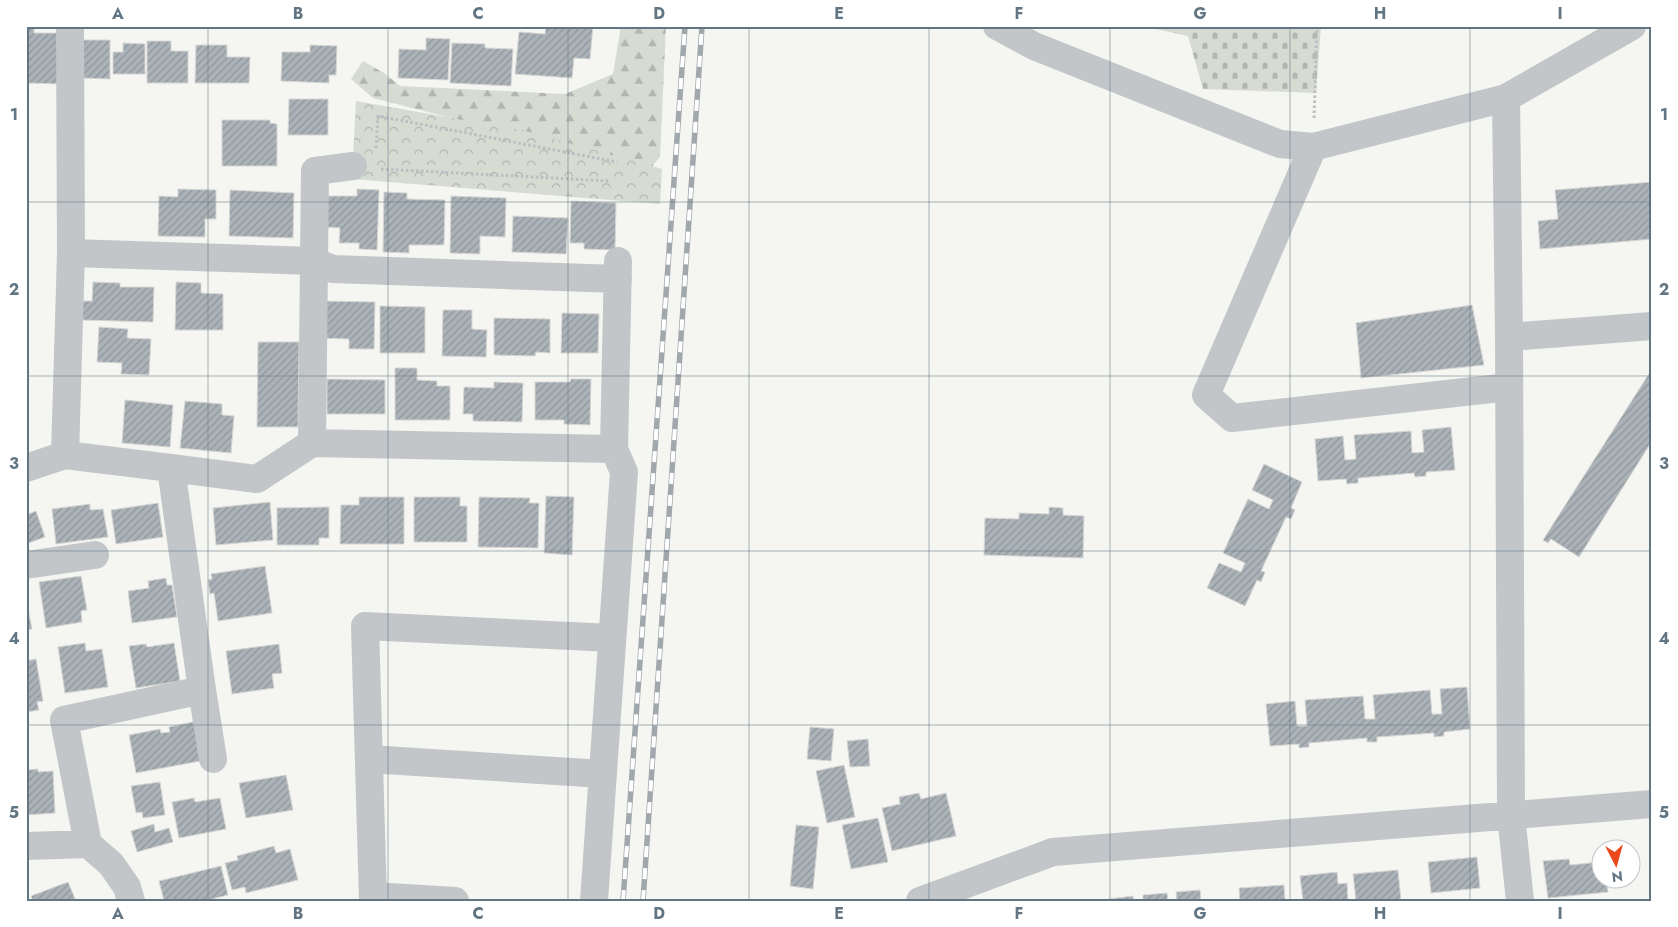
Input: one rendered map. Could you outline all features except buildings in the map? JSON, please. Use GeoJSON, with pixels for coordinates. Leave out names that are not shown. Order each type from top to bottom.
{"type":"FeatureCollection","features":[{"type":"Feature","properties":{"kind":"street"},"geometry":{"type":"LineString","coordinates":[[65,455],[71,253],[70,26]]}},
{"type":"Feature","properties":{"kind":"street"},"geometry":{"type":"LineString","coordinates":[[997,26],[1034,46],[1280,144],[1313,147],[1506,98],[1632,26]]}},
{"type":"Feature","properties":{"kind":"street"},"geometry":{"type":"LineString","coordinates":[[1506,98],[1510,337],[1511,815],[1520,901]]}},
{"type":"Feature","properties":{"kind":"street"},"geometry":{"type":"LineString","coordinates":[[1313,147],[1206,395],[1232,418],[1509,387]]}},
{"type":"Feature","properties":{"kind":"street"},"geometry":{"type":"LineString","coordinates":[[312,442],[315,171],[364,167]]}},
{"type":"Feature","properties":{"kind":"street"},"geometry":{"type":"LineString","coordinates":[[71,253],[314,261],[333,269],[618,270],[614,449],[624,472],[594,901]]}},
{"type":"Feature","properties":{"kind":"street"},"geometry":{"type":"LineString","coordinates":[[1510,337],[1652,326]]}},
{"type":"Feature","properties":{"kind":"street"},"geometry":{"type":"LineString","coordinates":[[26,468],[65,455],[257,479],[312,442],[614,449]]}},
{"type":"Feature","properties":{"kind":"street"},"geometry":{"type":"LineString","coordinates":[[171,468],[202,690],[214,759]]}},
{"type":"Feature","properties":{"kind":"street"},"geometry":{"type":"LineString","coordinates":[[26,565],[94,555]]}},
{"type":"Feature","properties":{"kind":"street"},"geometry":{"type":"LineString","coordinates":[[455,901],[373,899],[365,626],[612,638]]}},
{"type":"Feature","properties":{"kind":"street"},"geometry":{"type":"LineString","coordinates":[[132,901],[127,887],[111,864],[88,844],[64,720],[202,690]]}},
{"type":"Feature","properties":{"kind":"street"},"geometry":{"type":"LineString","coordinates":[[368,759],[603,774]]}},
{"type":"Feature","properties":{"kind":"street"},"geometry":{"type":"LineString","coordinates":[[920,901],[1053,852],[1652,804]]}},
{"type":"Feature","properties":{"kind":"street"},"geometry":{"type":"LineString","coordinates":[[26,846],[88,844]]}},
{"type":"Feature","properties":{"kind":"path"},"geometry":{"type":"LineString","coordinates":[[1313,147],[1317,26]]}},
{"type":"Feature","properties":{"kind":"path"},"geometry":{"type":"LineString","coordinates":[[610,181],[364,167],[378,116],[617,162]]}},
{"type":"Feature","properties":{"kind":"green space"},"geometry":{"type":"Polygon","coordinates":[[[621,26],[666,26],[660,157],[645,175],[518,135],[373,98],[351,79],[363,61],[384,73],[400,86],[565,94],[613,74],[621,26]]]}},
{"type":"Feature","properties":{"kind":"green space"},"geometry":{"type":"Polygon","coordinates":[[[1142,26],[1321,26],[1316,93],[1203,89],[1188,36],[1142,26]]]}},
{"type":"Feature","properties":{"kind":"green space"},"geometry":{"type":"Polygon","coordinates":[[[356,101],[526,131],[662,169],[660,204],[352,179],[356,101]]]}},
{"type":"Feature","properties":{"kind":"railway"},"geometry":{"type":"LineString","coordinates":[[623,901],[685,26]]}},
{"type":"Feature","properties":{"kind":"railway"},"geometry":{"type":"LineString","coordinates":[[643,901],[702,26]]}}]}
